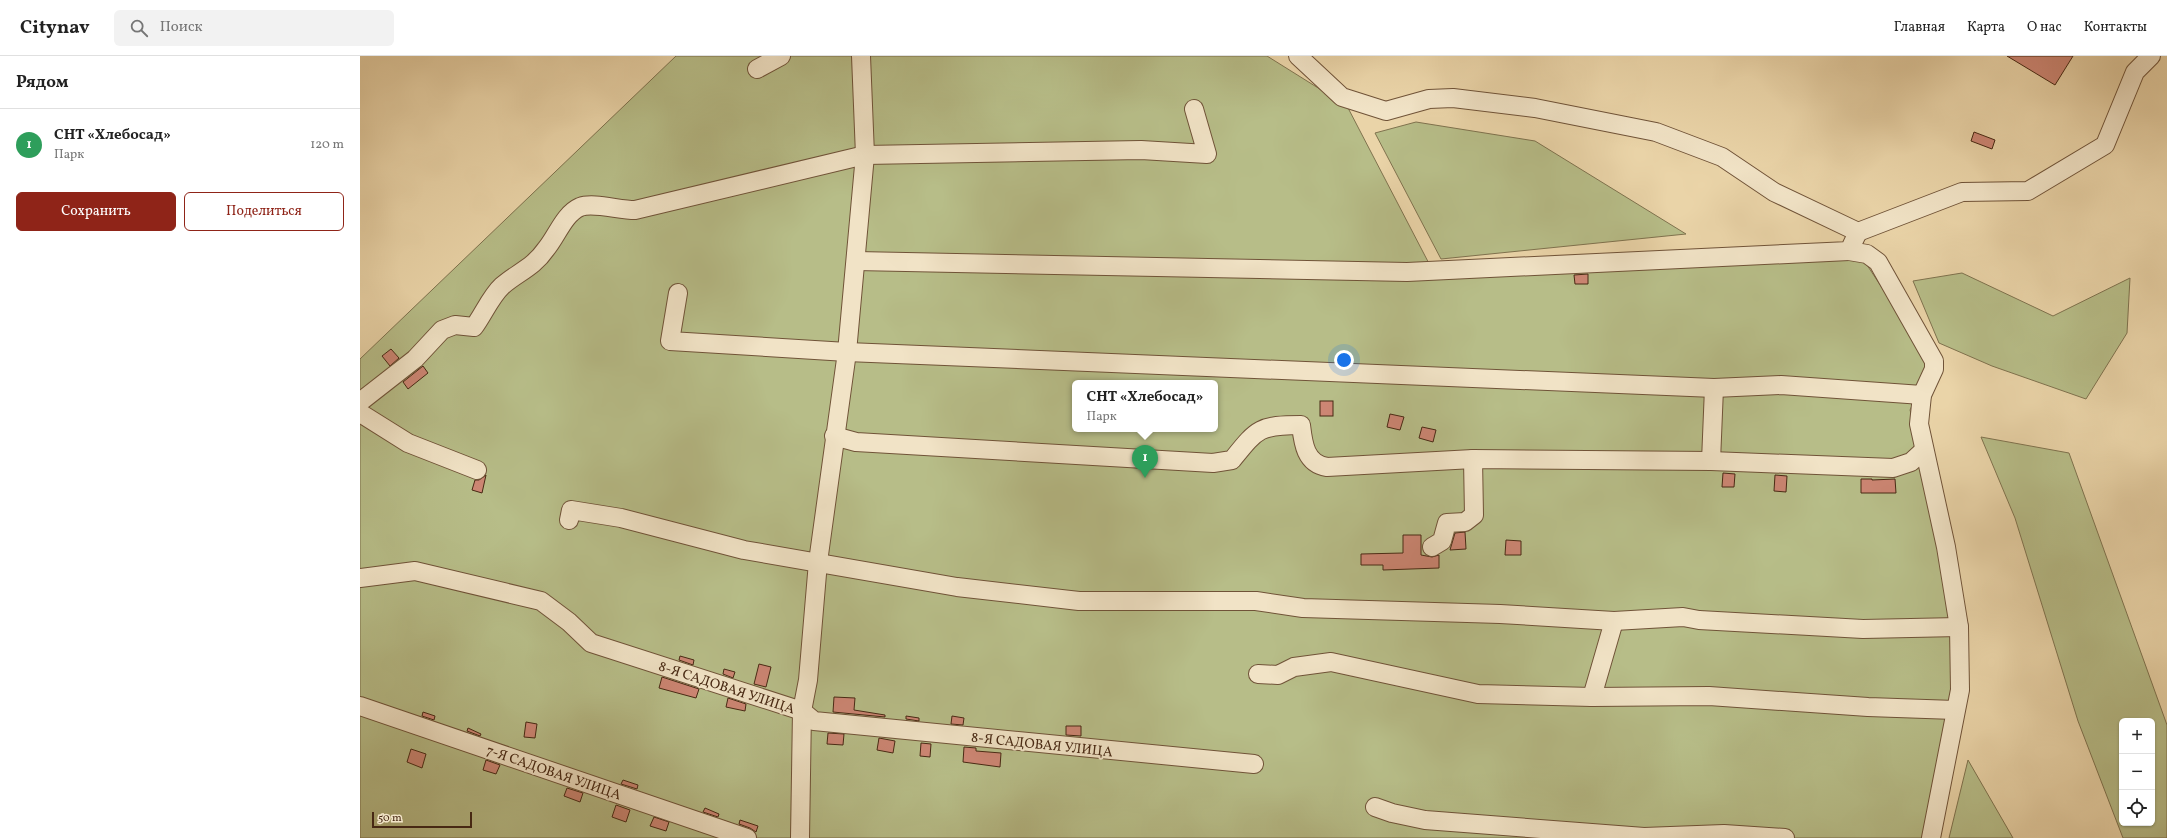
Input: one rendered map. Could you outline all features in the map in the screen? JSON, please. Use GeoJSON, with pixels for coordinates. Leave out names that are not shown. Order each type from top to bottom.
{"type":"FeatureCollection","features":[{"type":"Feature","properties":{"kind":"lane"},"geometry":{"type":"LineString","coordinates":[[757,69],[781,56]]}},
{"type":"Feature","properties":{"kind":"lane"},"geometry":{"type":"LineString","coordinates":[[800,838],[802,711],[808,680],[818,562],[834,436],[847,352],[865,154],[861,56]]}},
{"type":"Feature","properties":{"kind":"lane"},"geometry":{"type":"LineString","coordinates":[[1298,56],[1342,97],[1386,111],[1429,99],[1453,98],[1535,108],[1656,132],[1722,157],[1774,192],[1858,232]]}},
{"type":"Feature","properties":{"kind":"lane"},"geometry":{"type":"LineString","coordinates":[[1849,251],[1858,232],[1962,192],[2028,191],[2105,145],[2135,72],[2150,56]]}},
{"type":"Feature","properties":{"kind":"lane"},"geometry":{"type":"LineString","coordinates":[[360,402],[415,359],[442,330],[455,325],[474,327],[500,287],[532,266],[546,249],[572,211],[588,205],[621,210],[635,210],[865,154],[1141,150],[1207,154],[1194,109]]}},
{"type":"Feature","properties":{"kind":"lane"},"geometry":{"type":"LineString","coordinates":[[856,261],[1407,272],[1849,251],[1867,254],[1878,262],[1934,360],[1934,369],[1922,395],[1919,424],[1946,547],[1960,627],[1960,690],[1931,838]]}},
{"type":"Feature","properties":{"kind":"lane"},"geometry":{"type":"LineString","coordinates":[[678,293],[670,341],[847,352],[1714,388],[1781,385],[1922,395]]}},
{"type":"Feature","properties":{"kind":"lane"},"geometry":{"type":"LineString","coordinates":[[1711,461],[1714,388]]}},
{"type":"Feature","properties":{"kind":"lane"},"geometry":{"type":"LineString","coordinates":[[360,413],[408,443],[477,470]]}},
{"type":"Feature","properties":{"kind":"lane"},"geometry":{"type":"LineString","coordinates":[[834,436],[856,442],[1213,463],[1232,460],[1252,435],[1260,430],[1278,425],[1301,425],[1304,448],[1312,459],[1322,467],[1473,459],[1711,461],[1893,468],[1911,462],[1924,450]]}},
{"type":"Feature","properties":{"kind":"lane"},"geometry":{"type":"LineString","coordinates":[[1432,547],[1442,541],[1447,523],[1465,522],[1474,515],[1473,459]]}},
{"type":"Feature","properties":{"kind":"lane"},"geometry":{"type":"LineString","coordinates":[[569,520],[571,510],[586,512],[621,518],[744,550],[957,587],[1079,600],[1256,600],[1304,608],[1500,614],[1614,621],[1683,617],[1699,620],[1864,629],[1960,627]]}},
{"type":"Feature","properties":{"kind":"lane","name":"8-Я САДОВАЯ УЛИЦА"},"geometry":{"type":"LineString","coordinates":[[360,578],[415,571],[541,600],[569,622],[591,643],[802,711],[814,721],[1254,764]]}},
{"type":"Feature","properties":{"kind":"lane"},"geometry":{"type":"LineString","coordinates":[[1592,697],[1614,621]]}},
{"type":"Feature","properties":{"kind":"lane"},"geometry":{"type":"LineString","coordinates":[[1258,674],[1278,675],[1294,667],[1331,662],[1478,694],[1592,697],[1709,696],[1868,707],[1955,710]]}},
{"type":"Feature","properties":{"kind":"lane","name":"7-Я САДОВАЯ УЛИЦА"},"geometry":{"type":"LineString","coordinates":[[360,706],[747,838]]}},
{"type":"Feature","properties":{"kind":"lane"},"geometry":{"type":"LineString","coordinates":[[1375,807],[1392,814],[1425,820],[1644,837],[1724,834],[1785,838]]}},
{"type":"Feature","properties":{"kind":"green space"},"geometry":{"type":"Polygon","coordinates":[[[676,56],[1267,56],[1347,106],[1435,275],[1861,256],[1932,363],[1910,410],[1948,546],[1962,672],[1928,838],[360,838],[360,359],[676,56]]]}},
{"type":"Feature","properties":{"kind":"green space"},"geometry":{"type":"Polygon","coordinates":[[[1416,122],[1535,141],[1686,234],[1441,259],[1375,133],[1416,122]]]}},
{"type":"Feature","properties":{"kind":"green space"},"geometry":{"type":"Polygon","coordinates":[[[1962,273],[2053,316],[2130,278],[2127,333],[2086,399],[1992,366],[1939,343],[1913,281],[1962,273]]]}},
{"type":"Feature","properties":{"kind":"green space"},"geometry":{"type":"Polygon","coordinates":[[[1981,437],[2069,453],[2167,725],[2167,838],[2123,838],[2078,721],[2015,518],[1981,437]]]}},
{"type":"Feature","properties":{"kind":"green space"},"geometry":{"type":"Polygon","coordinates":[[[1968,760],[2013,838],[1949,838],[1968,760]]]}},
{"type":"Feature","properties":{"kind":"building"},"geometry":{"type":"Polygon","coordinates":[[[2007,56],[2073,56],[2055,85],[2007,56]]]}},
{"type":"Feature","properties":{"kind":"building"},"geometry":{"type":"Polygon","coordinates":[[[1974,132],[1995,140],[1992,149],[1971,141],[1974,132]]]}},
{"type":"Feature","properties":{"kind":"building"},"geometry":{"type":"Polygon","coordinates":[[[1588,274],[1588,284],[1575,284],[1574,275],[1588,274]]]}},
{"type":"Feature","properties":{"kind":"building"},"geometry":{"type":"Polygon","coordinates":[[[391,349],[399,358],[390,366],[382,356],[391,349]]]}},
{"type":"Feature","properties":{"kind":"building"},"geometry":{"type":"Polygon","coordinates":[[[423,366],[428,373],[408,389],[403,382],[423,366]]]}},
{"type":"Feature","properties":{"kind":"building"},"geometry":{"type":"Polygon","coordinates":[[[1320,401],[1333,401],[1333,416],[1320,416],[1320,401]]]}},
{"type":"Feature","properties":{"kind":"building"},"geometry":{"type":"Polygon","coordinates":[[[1390,414],[1404,417],[1400,430],[1387,427],[1390,414]]]}},
{"type":"Feature","properties":{"kind":"building"},"geometry":{"type":"Polygon","coordinates":[[[1422,427],[1436,430],[1433,442],[1419,438],[1422,427]]]}},
{"type":"Feature","properties":{"kind":"building"},"geometry":{"type":"Polygon","coordinates":[[[1723,473],[1735,474],[1734,487],[1722,487],[1723,473]]]}},
{"type":"Feature","properties":{"kind":"building"},"geometry":{"type":"Polygon","coordinates":[[[486,475],[482,493],[472,490],[475,480],[479,480],[486,475]]]}},
{"type":"Feature","properties":{"kind":"building"},"geometry":{"type":"Polygon","coordinates":[[[1775,475],[1787,476],[1786,492],[1774,491],[1775,475]]]}},
{"type":"Feature","properties":{"kind":"building"},"geometry":{"type":"Polygon","coordinates":[[[1861,479],[1895,479],[1896,493],[1861,493],[1861,479]]]}},
{"type":"Feature","properties":{"kind":"building"},"geometry":{"type":"Polygon","coordinates":[[[1465,532],[1466,549],[1450,550],[1455,533],[1465,532]]]}},
{"type":"Feature","properties":{"kind":"building"},"geometry":{"type":"Polygon","coordinates":[[[1403,535],[1421,535],[1421,555],[1432,557],[1439,555],[1439,568],[1383,570],[1383,565],[1361,565],[1361,554],[1403,553],[1403,535]]]}},
{"type":"Feature","properties":{"kind":"building"},"geometry":{"type":"Polygon","coordinates":[[[1506,540],[1521,541],[1521,555],[1505,555],[1506,540]]]}},
{"type":"Feature","properties":{"kind":"building"},"geometry":{"type":"Polygon","coordinates":[[[680,656],[694,660],[693,665],[679,660],[680,656]]]}},
{"type":"Feature","properties":{"kind":"building"},"geometry":{"type":"Polygon","coordinates":[[[759,664],[771,667],[766,687],[754,684],[759,664]]]}},
{"type":"Feature","properties":{"kind":"building"},"geometry":{"type":"Polygon","coordinates":[[[724,669],[735,672],[733,678],[723,674],[724,669]]]}},
{"type":"Feature","properties":{"kind":"building"},"geometry":{"type":"Polygon","coordinates":[[[662,677],[699,689],[696,698],[659,688],[662,677]]]}},
{"type":"Feature","properties":{"kind":"building"},"geometry":{"type":"Polygon","coordinates":[[[834,697],[855,698],[854,710],[885,715],[885,717],[833,712],[834,697]]]}},
{"type":"Feature","properties":{"kind":"building"},"geometry":{"type":"Polygon","coordinates":[[[728,698],[746,704],[745,711],[726,707],[728,698]]]}},
{"type":"Feature","properties":{"kind":"building"},"geometry":{"type":"Polygon","coordinates":[[[423,712],[435,716],[434,720],[422,716],[423,712]]]}},
{"type":"Feature","properties":{"kind":"building"},"geometry":{"type":"Polygon","coordinates":[[[906,716],[919,718],[919,721],[906,719],[906,716]]]}},
{"type":"Feature","properties":{"kind":"building"},"geometry":{"type":"Polygon","coordinates":[[[952,716],[964,718],[963,725],[951,724],[952,716]]]}},
{"type":"Feature","properties":{"kind":"building"},"geometry":{"type":"Polygon","coordinates":[[[526,722],[537,724],[535,738],[524,737],[526,722]]]}},
{"type":"Feature","properties":{"kind":"building"},"geometry":{"type":"Polygon","coordinates":[[[1066,726],[1081,726],[1081,736],[1066,735],[1066,726]]]}},
{"type":"Feature","properties":{"kind":"building"},"geometry":{"type":"Polygon","coordinates":[[[468,728],[481,734],[480,736],[467,731],[468,728]]]}},
{"type":"Feature","properties":{"kind":"building"},"geometry":{"type":"Polygon","coordinates":[[[828,733],[844,734],[843,745],[827,744],[828,733]]]}},
{"type":"Feature","properties":{"kind":"building"},"geometry":{"type":"Polygon","coordinates":[[[879,738],[895,741],[893,753],[877,750],[879,738]]]}},
{"type":"Feature","properties":{"kind":"building"},"geometry":{"type":"Polygon","coordinates":[[[921,743],[931,744],[930,757],[920,756],[921,743]]]}},
{"type":"Feature","properties":{"kind":"building"},"geometry":{"type":"Polygon","coordinates":[[[964,747],[976,748],[976,751],[1001,753],[1000,767],[963,762],[964,747]]]}},
{"type":"Feature","properties":{"kind":"building"},"geometry":{"type":"Polygon","coordinates":[[[411,749],[426,754],[422,768],[407,762],[411,749]]]}},
{"type":"Feature","properties":{"kind":"building"},"geometry":{"type":"Polygon","coordinates":[[[486,760],[500,765],[496,774],[483,770],[486,760]]]}},
{"type":"Feature","properties":{"kind":"building"},"geometry":{"type":"Polygon","coordinates":[[[623,780],[638,785],[637,789],[621,784],[623,780]]]}},
{"type":"Feature","properties":{"kind":"building"},"geometry":{"type":"Polygon","coordinates":[[[567,788],[583,793],[580,802],[564,796],[567,788]]]}},
{"type":"Feature","properties":{"kind":"building"},"geometry":{"type":"Polygon","coordinates":[[[616,805],[630,810],[626,822],[612,817],[616,805]]]}},
{"type":"Feature","properties":{"kind":"building"},"geometry":{"type":"Polygon","coordinates":[[[705,808],[719,814],[718,817],[703,812],[705,808]]]}},
{"type":"Feature","properties":{"kind":"building"},"geometry":{"type":"Polygon","coordinates":[[[654,817],[669,822],[666,831],[650,826],[654,817]]]}},
{"type":"Feature","properties":{"kind":"building"},"geometry":{"type":"Polygon","coordinates":[[[740,820],[758,826],[756,832],[739,824],[740,820]]]}},
{"type":"Feature","properties":{"kind":"place","name":"СНТ «Хлебосад»"},"geometry":{"type":"Point","coordinates":[1145,478]}}]}
